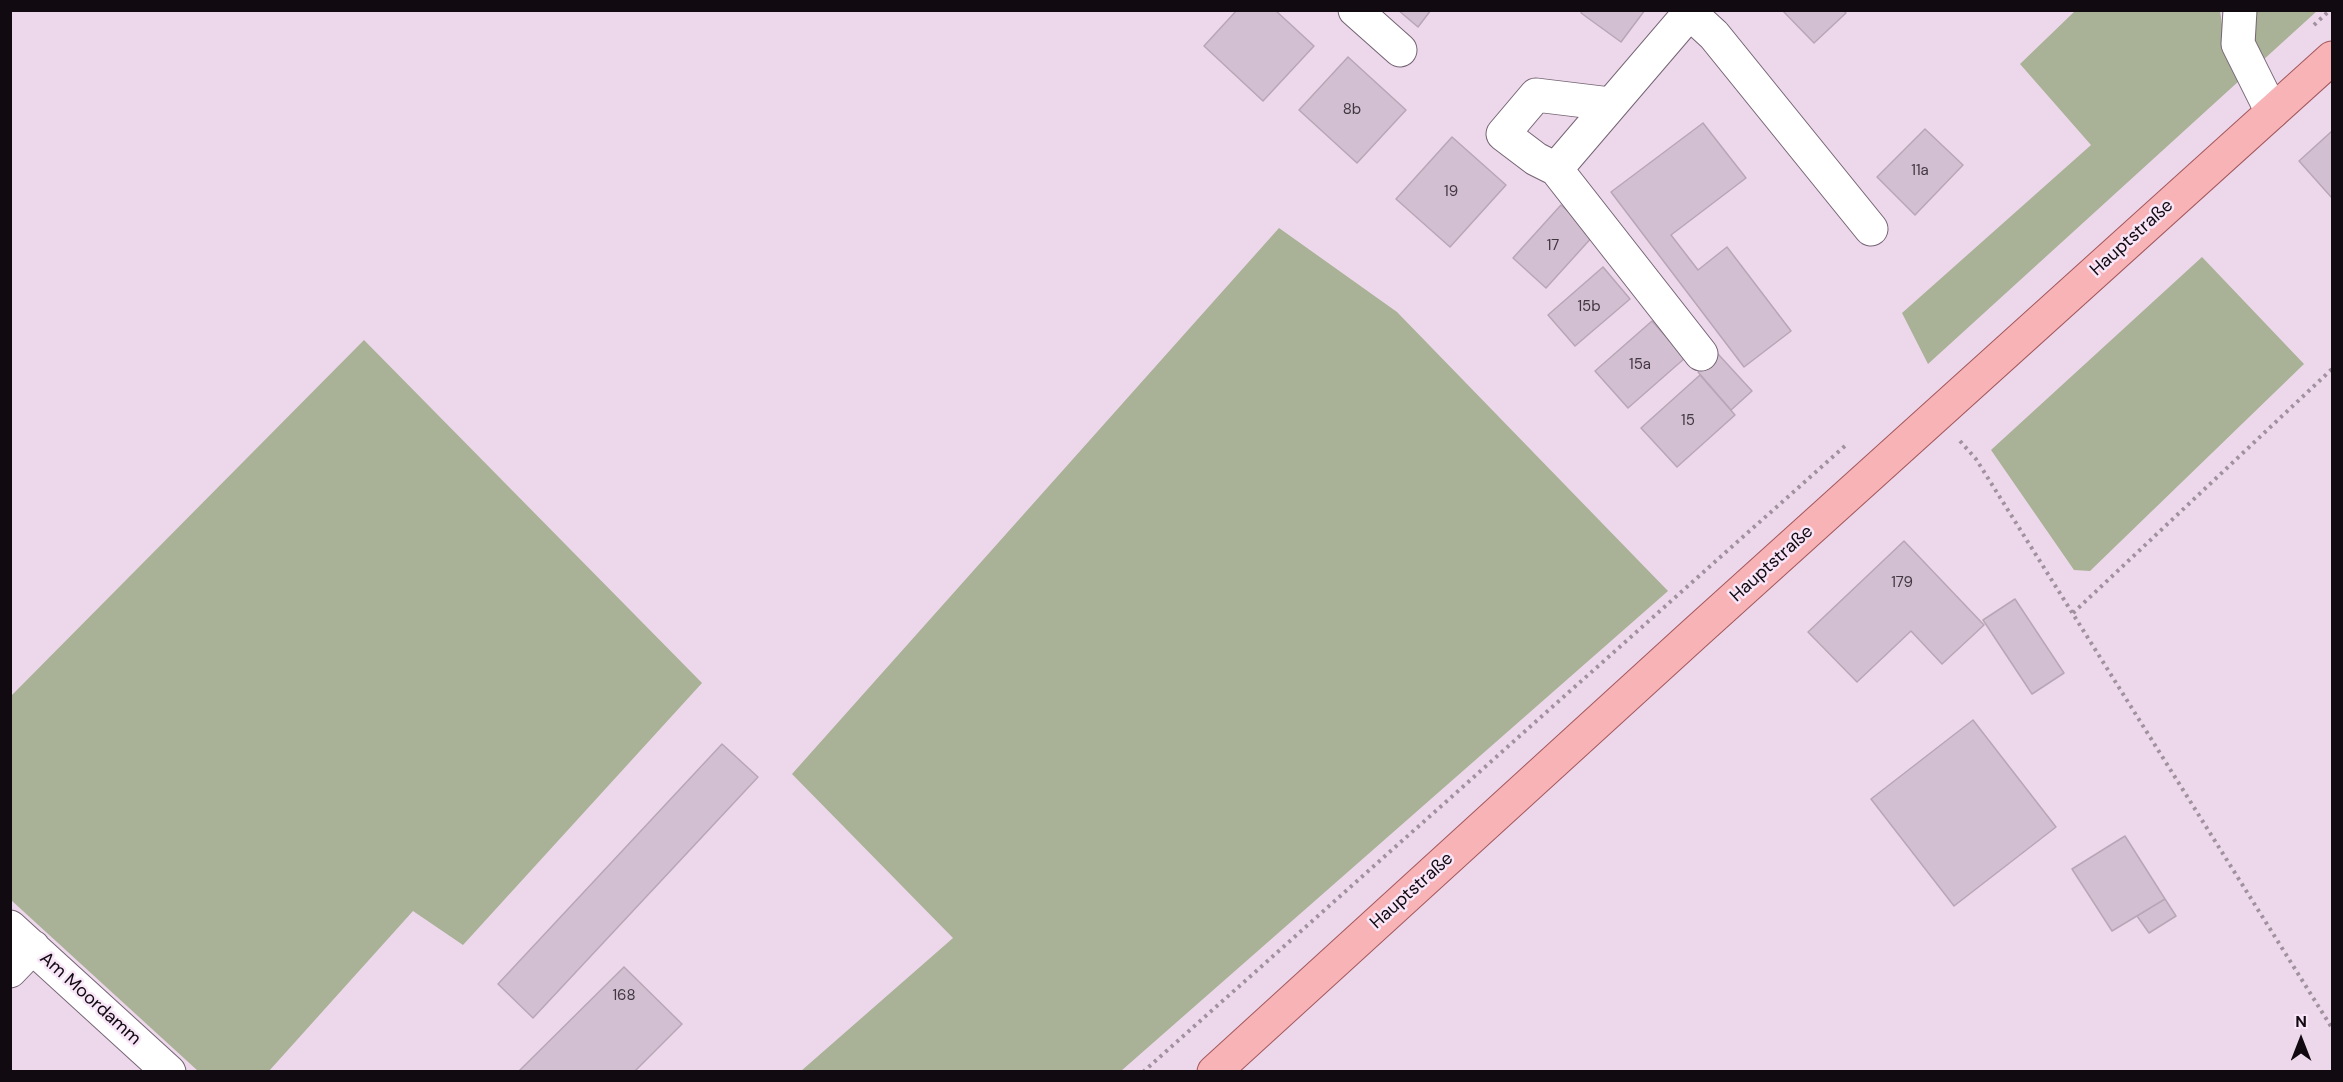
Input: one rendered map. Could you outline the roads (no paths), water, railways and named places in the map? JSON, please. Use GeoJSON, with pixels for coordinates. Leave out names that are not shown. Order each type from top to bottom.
{"type":"FeatureCollection","features":[{"type":"Feature","properties":{"kind":"main road","name":"Hauptstraße"},"geometry":{"type":"LineString","coordinates":[[1214,1071],[2332,58]]}},
{"type":"Feature","properties":{"kind":"street"},"geometry":{"type":"LineString","coordinates":[[1355,10],[1400,50]]}},
{"type":"Feature","properties":{"kind":"street"},"geometry":{"type":"LineString","coordinates":[[2240,10],[2238,44],[2272,111]]}},
{"type":"Feature","properties":{"kind":"street"},"geometry":{"type":"LineString","coordinates":[[1556,169],[1691,12],[1714,35],[1871,229]]}},
{"type":"Feature","properties":{"kind":"street"},"geometry":{"type":"LineString","coordinates":[[1610,104],[1536,95],[1503,134],[1536,159],[1556,169],[1701,354]]}},
{"type":"Feature","properties":{"kind":"street"},"geometry":{"type":"LineString","coordinates":[[10,971],[22,937]]}},
{"type":"Feature","properties":{"kind":"street","name":"Am Moordamm"},"geometry":{"type":"LineString","coordinates":[[22,937],[169,1071]]}}]}
